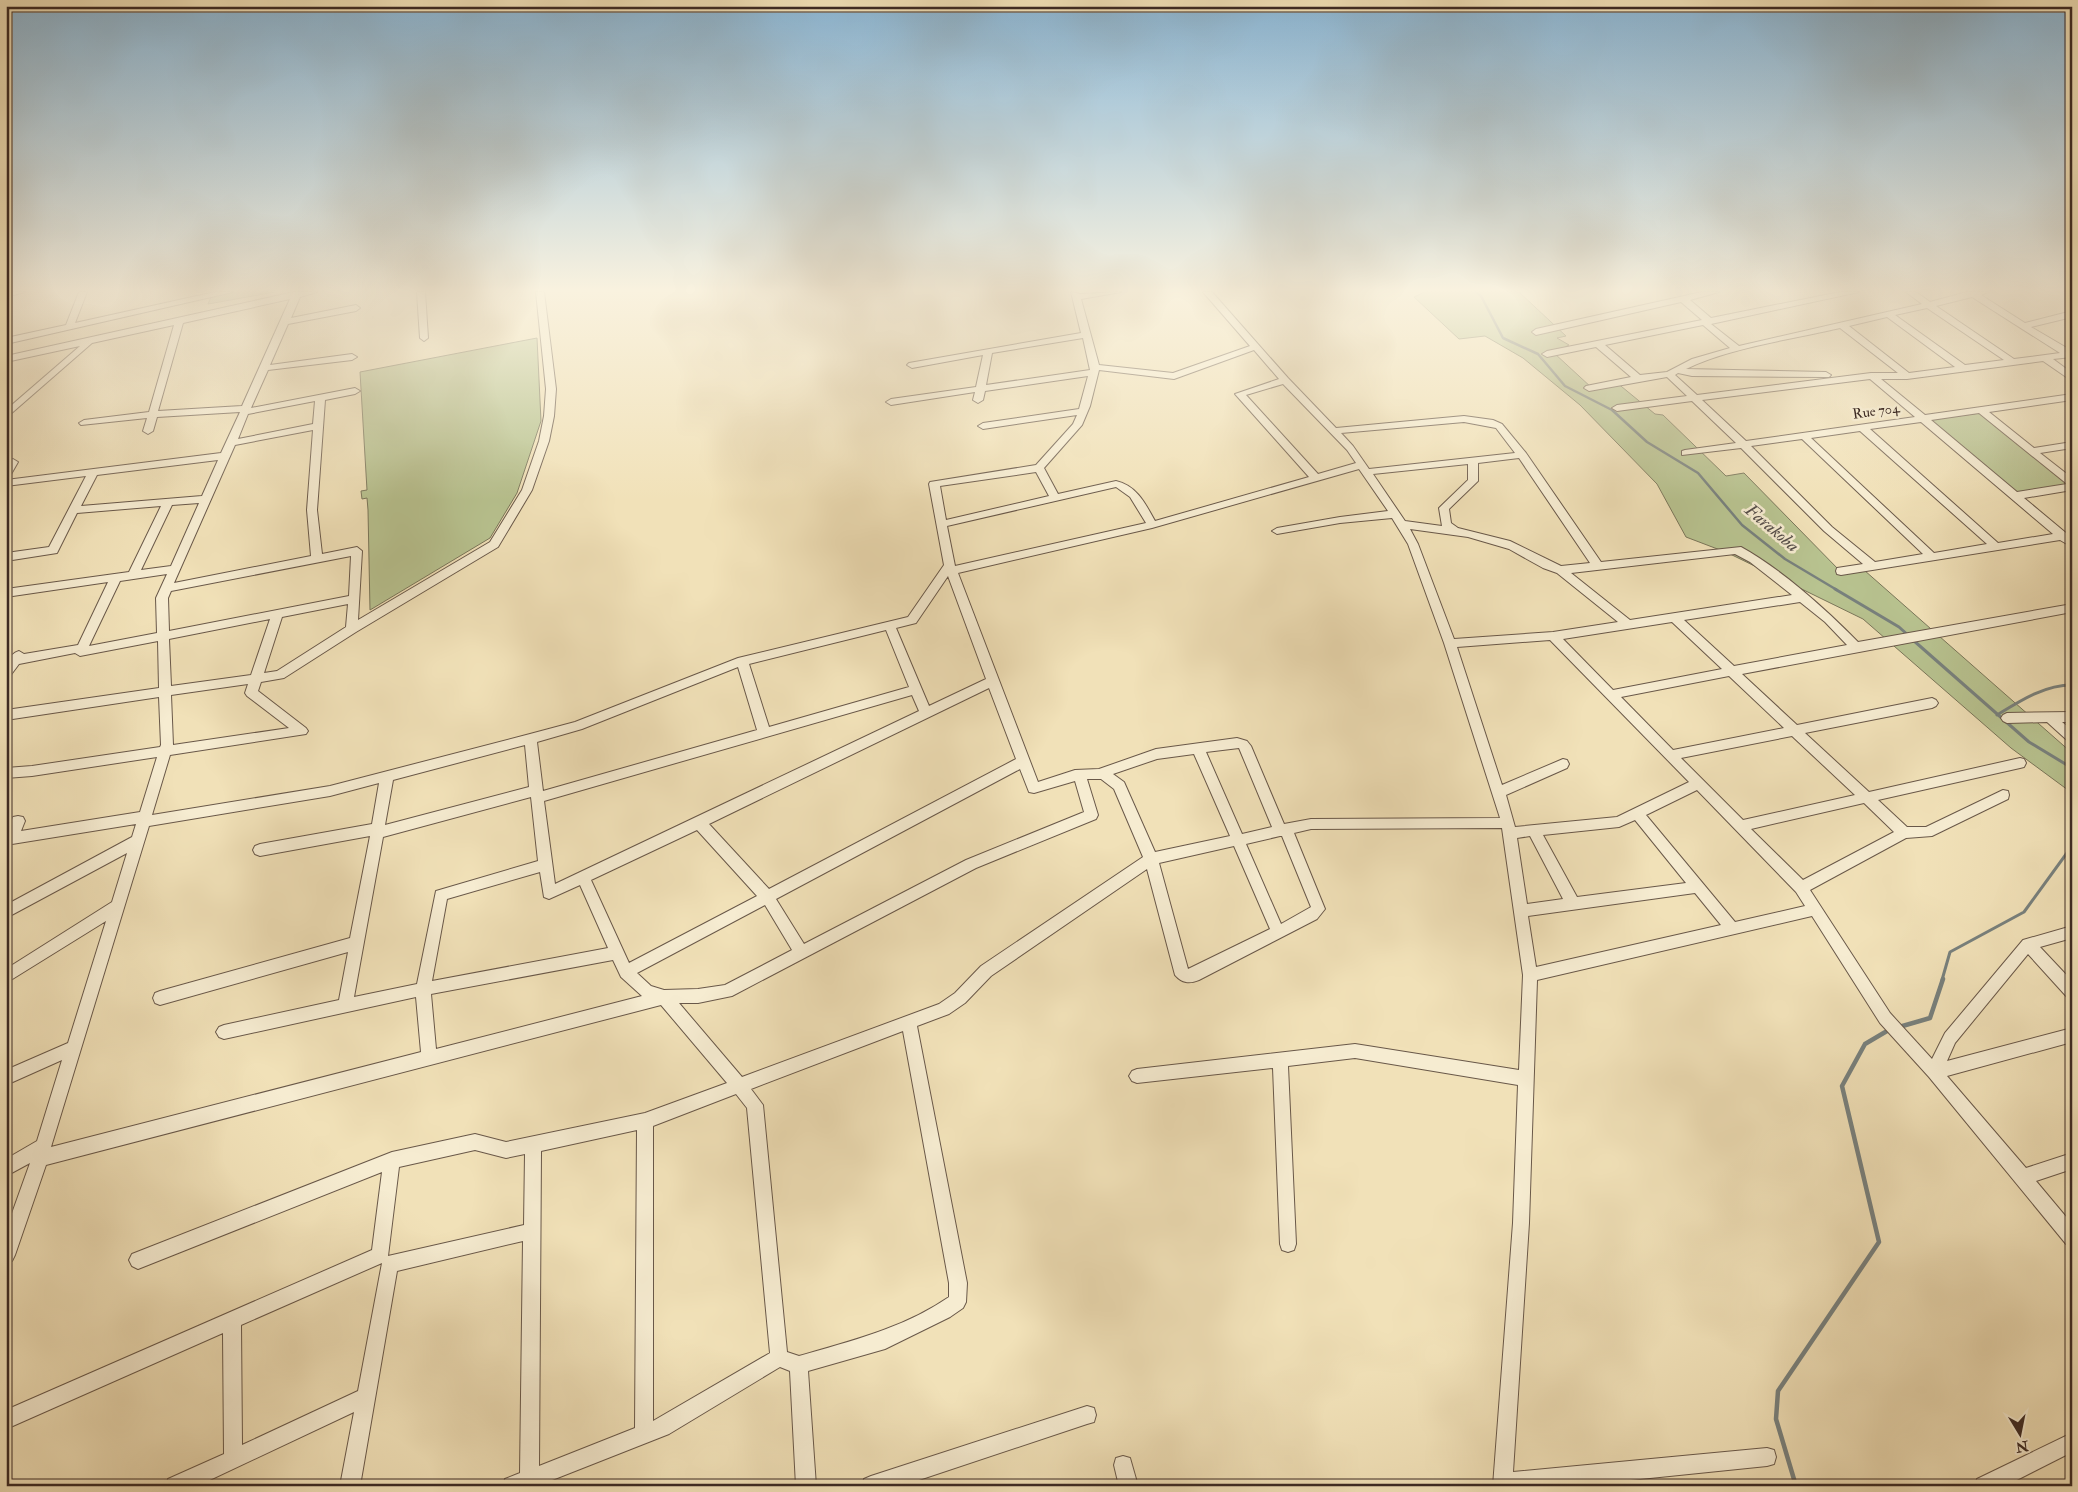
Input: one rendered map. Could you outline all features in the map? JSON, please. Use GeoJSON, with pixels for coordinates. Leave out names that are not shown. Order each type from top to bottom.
{"type":"FeatureCollection","features":[{"type":"Feature","properties":{"kind":"street"},"geometry":{"type":"LineString","coordinates":[[6,415],[67,362]]}},
{"type":"Feature","properties":{"kind":"street"},"geometry":{"type":"LineString","coordinates":[[148,431],[168,362]]}},
{"type":"Feature","properties":{"kind":"street"},"geometry":{"type":"LineString","coordinates":[[6,1254],[41,1153],[167,745],[162,598],[268,362]]}},
{"type":"Feature","properties":{"kind":"street"},"geometry":{"type":"LineString","coordinates":[[265,368],[315,362]]}},
{"type":"Feature","properties":{"kind":"street"},"geometry":{"type":"LineString","coordinates":[[6,714],[280,675],[352,629],[494,544],[527,490],[544,441],[549,416],[551,389],[548,362]]}},
{"type":"Feature","properties":{"kind":"street"},"geometry":{"type":"LineString","coordinates":[[912,365],[930,362]]}},
{"type":"Feature","properties":{"kind":"street"},"geometry":{"type":"LineString","coordinates":[[978,400],[986,362]]}},
{"type":"Feature","properties":{"kind":"street"},"geometry":{"type":"LineString","coordinates":[[1092,362],[1094,370],[1083,412],[1077,425],[1039,468],[934,484],[950,568],[1034,788],[1080,775],[1100,774],[1156,754],[1237,743],[1243,744],[1314,895],[1318,909],[1312,915],[1194,975],[1185,976],[1180,970],[1151,859],[1119,786],[1110,778],[1100,774]]}},
{"type":"Feature","properties":{"kind":"street"},"geometry":{"type":"LineString","coordinates":[[891,402],[1094,370],[1174,376],[1214,362]]}},
{"type":"Feature","properties":{"kind":"street"},"geometry":{"type":"LineString","coordinates":[[1268,362],[1350,448],[1399,519],[1412,544],[1450,643],[1509,828],[1530,975],[1521,1223],[1503,1484],[1767,1457]]}},
{"type":"Feature","properties":{"kind":"street"},"geometry":{"type":"LineString","coordinates":[[1619,362],[1638,378]]}},
{"type":"Feature","properties":{"kind":"street"},"geometry":{"type":"LineString","coordinates":[[1672,372],[1694,362]]}},
{"type":"Feature","properties":{"kind":"street"},"geometry":{"type":"LineString","coordinates":[[1889,362],[1907,376]]}},
{"type":"Feature","properties":{"kind":"street"},"geometry":{"type":"LineString","coordinates":[[1954,362],[1963,368]]}},
{"type":"Feature","properties":{"kind":"street"},"geometry":{"type":"LineString","coordinates":[[1589,388],[1672,372],[1907,376],[2012,362]]}},
{"type":"Feature","properties":{"kind":"street"},"geometry":{"type":"LineString","coordinates":[[2050,362],[2072,378]]}},
{"type":"Feature","properties":{"kind":"street"},"geometry":{"type":"LineString","coordinates":[[1672,372],[1692,398],[1743,444],[1828,529],[1873,566]]}},
{"type":"Feature","properties":{"kind":"street"},"geometry":{"type":"LineString","coordinates":[[1617,408],[1872,376],[2072,544]]}},
{"type":"Feature","properties":{"kind":"street"},"geometry":{"type":"LineString","coordinates":[[1285,380],[1240,394],[1316,478]]}},
{"type":"Feature","properties":{"kind":"street"},"geometry":{"type":"LineString","coordinates":[[84,423],[153,414],[246,410],[355,391]]}},
{"type":"Feature","properties":{"kind":"street"},"geometry":{"type":"LineString","coordinates":[[317,559],[312,510],[320,397]]}},
{"type":"Feature","properties":{"kind":"street","name":"Rue 704"},"geometry":{"type":"LineString","coordinates":[[1685,453],[2072,397]]}},
{"type":"Feature","properties":{"kind":"street"},"geometry":{"type":"LineString","coordinates":[[6,404],[22,400]]}},
{"type":"Feature","properties":{"kind":"street"},"geometry":{"type":"LineString","coordinates":[[1981,410],[2072,483]]}},
{"type":"Feature","properties":{"kind":"street"},"geometry":{"type":"LineString","coordinates":[[983,426],[1083,412]]}},
{"type":"Feature","properties":{"kind":"street"},"geometry":{"type":"LineString","coordinates":[[1333,431],[1445,420],[1478,420],[1499,426],[1522,455],[1598,566]]}},
{"type":"Feature","properties":{"kind":"street"},"geometry":{"type":"LineString","coordinates":[[231,443],[318,426]]}},
{"type":"Feature","properties":{"kind":"street"},"geometry":{"type":"LineString","coordinates":[[1862,427],[1996,547]]}},
{"type":"Feature","properties":{"kind":"street"},"geometry":{"type":"LineString","coordinates":[[1804,436],[1932,557]]}},
{"type":"Feature","properties":{"kind":"street"},"geometry":{"type":"LineString","coordinates":[[2032,451],[2072,445]]}},
{"type":"Feature","properties":{"kind":"street"},"geometry":{"type":"LineString","coordinates":[[18,821],[12,838],[330,792],[578,726],[742,661],[912,620],[950,568],[1152,525],[1316,478],[1364,468],[1522,455]]}},
{"type":"Feature","properties":{"kind":"street"},"geometry":{"type":"LineString","coordinates":[[6,483],[226,456]]}},
{"type":"Feature","properties":{"kind":"street"},"geometry":{"type":"LineString","coordinates":[[1455,532],[1446,524],[1444,508],[1473,481],[1473,460]]}},
{"type":"Feature","properties":{"kind":"street"},"geometry":{"type":"LineString","coordinates":[[6,474],[13,462]]}},
{"type":"Feature","properties":{"kind":"street"},"geometry":{"type":"LineString","coordinates":[[1039,468],[1055,498]]}},
{"type":"Feature","properties":{"kind":"street"},"geometry":{"type":"LineString","coordinates":[[6,556],[54,550],[93,472]]}},
{"type":"Feature","properties":{"kind":"street"},"geometry":{"type":"LineString","coordinates":[[942,524],[1116,484],[1125,486],[1132,491],[1152,525]]}},
{"type":"Feature","properties":{"kind":"street"},"geometry":{"type":"LineString","coordinates":[[2015,496],[2072,488]]}},
{"type":"Feature","properties":{"kind":"street"},"geometry":{"type":"LineString","coordinates":[[74,510],[206,499]]}},
{"type":"Feature","properties":{"kind":"street"},"geometry":{"type":"LineString","coordinates":[[133,575],[168,502]]}},
{"type":"Feature","properties":{"kind":"street"},"geometry":{"type":"LineString","coordinates":[[1277,531],[1350,519],[1399,519],[1507,544],[1551,568],[1561,570],[1737,550],[1754,559],[1829,619],[1856,647]]}},
{"type":"Feature","properties":{"kind":"street"},"geometry":{"type":"LineString","coordinates":[[1841,572],[2062,536]]}},
{"type":"Feature","properties":{"kind":"street"},"geometry":{"type":"LineString","coordinates":[[167,588],[357,551],[352,629]]}},
{"type":"Feature","properties":{"kind":"street"},"geometry":{"type":"LineString","coordinates":[[6,592],[175,569]]}},
{"type":"Feature","properties":{"kind":"street"},"geometry":{"type":"LineString","coordinates":[[1561,570],[1629,625]]}},
{"type":"Feature","properties":{"kind":"street"},"geometry":{"type":"LineString","coordinates":[[116,577],[80,652],[354,599]]}},
{"type":"Feature","properties":{"kind":"street"},"geometry":{"type":"LineString","coordinates":[[1450,643],[1553,636],[1801,598]]}},
{"type":"Feature","properties":{"kind":"street"},"geometry":{"type":"LineString","coordinates":[[1610,695],[1856,647],[2072,608]]}},
{"type":"Feature","properties":{"kind":"street"},"geometry":{"type":"LineString","coordinates":[[6,773],[32,771],[302,731],[251,694],[278,614]]}},
{"type":"Feature","properties":{"kind":"street"},"geometry":{"type":"LineString","coordinates":[[1675,618],[1904,833]]}},
{"type":"Feature","properties":{"kind":"street"},"geometry":{"type":"LineString","coordinates":[[889,626],[926,713]]}},
{"type":"Feature","properties":{"kind":"street"},"geometry":{"type":"LineString","coordinates":[[1553,636],[1801,888],[1813,910],[1884,1018],[1934,1072],[2072,1238]]}},
{"type":"Feature","properties":{"kind":"street"},"geometry":{"type":"LineString","coordinates":[[6,673],[11,658],[82,648]]}},
{"type":"Feature","properties":{"kind":"street"},"geometry":{"type":"LineString","coordinates":[[742,661],[764,731]]}},
{"type":"Feature","properties":{"kind":"street"},"geometry":{"type":"LineString","coordinates":[[530,739],[549,893],[699,823],[992,681]]}},
{"type":"Feature","properties":{"kind":"street"},"geometry":{"type":"LineString","coordinates":[[260,850],[377,831],[537,794],[916,689]]}},
{"type":"Feature","properties":{"kind":"street"},"geometry":{"type":"LineString","coordinates":[[1670,755],[1932,703]]}},
{"type":"Feature","properties":{"kind":"street"},"geometry":{"type":"LineString","coordinates":[[2049,717],[2072,738]]}},
{"type":"Feature","properties":{"kind":"street"},"geometry":{"type":"LineString","coordinates":[[2007,718],[2072,717]]}},
{"type":"Feature","properties":{"kind":"street"},"geometry":{"type":"LineString","coordinates":[[1198,748],[1278,932]]}},
{"type":"Feature","properties":{"kind":"street"},"geometry":{"type":"LineString","coordinates":[[626,972],[1023,761]]}},
{"type":"Feature","properties":{"kind":"street"},"geometry":{"type":"LineString","coordinates":[[1740,826],[2020,763]]}},
{"type":"Feature","properties":{"kind":"street"},"geometry":{"type":"LineString","coordinates":[[1498,792],[1563,764]]}},
{"type":"Feature","properties":{"kind":"street"},"geometry":{"type":"LineString","coordinates":[[6,1168],[41,1153],[429,1058],[664,997],[698,996],[728,991],[971,864],[1091,815],[1080,775]]}},
{"type":"Feature","properties":{"kind":"street"},"geometry":{"type":"LineString","coordinates":[[345,1006],[387,777]]}},
{"type":"Feature","properties":{"kind":"street"},"geometry":{"type":"LineString","coordinates":[[138,1260],[392,1160],[475,1142],[506,1150],[645,1121],[944,1009],[960,998],[986,971],[1151,859],[1311,824],[1533,830],[1605,825],[1620,822],[1698,784]]}},
{"type":"Feature","properties":{"kind":"street"},"geometry":{"type":"LineString","coordinates":[[1801,888],[1904,833],[1927,832],[2003,795]]}},
{"type":"Feature","properties":{"kind":"street"},"geometry":{"type":"LineString","coordinates":[[1637,813],[1732,928]]}},
{"type":"Feature","properties":{"kind":"street"},"geometry":{"type":"LineString","coordinates":[[699,823],[767,897],[802,953]]}},
{"type":"Feature","properties":{"kind":"street"},"geometry":{"type":"LineString","coordinates":[[1533,830],[1573,904]]}},
{"type":"Feature","properties":{"kind":"street"},"geometry":{"type":"LineString","coordinates":[[6,912],[137,841]]}},
{"type":"Feature","properties":{"kind":"street"},"geometry":{"type":"LineString","coordinates":[[429,1058],[423,989],[441,895],[546,864]]}},
{"type":"Feature","properties":{"kind":"street"},"geometry":{"type":"LineString","coordinates":[[583,877],[626,972],[646,992],[664,997],[755,1105],[778,1358]]}},
{"type":"Feature","properties":{"kind":"street"},"geometry":{"type":"LineString","coordinates":[[1521,911],[1698,888]]}},
{"type":"Feature","properties":{"kind":"street"},"geometry":{"type":"LineString","coordinates":[[6,977],[117,906]]}},
{"type":"Feature","properties":{"kind":"street"},"geometry":{"type":"LineString","coordinates":[[1530,975],[1813,910]]}},
{"type":"Feature","properties":{"kind":"street"},"geometry":{"type":"LineString","coordinates":[[1934,1072],[1950,1038],[2028,944],[2072,932]]}},
{"type":"Feature","properties":{"kind":"street"},"geometry":{"type":"LineString","coordinates":[[160,998],[356,943]]}},
{"type":"Feature","properties":{"kind":"street"},"geometry":{"type":"LineString","coordinates":[[2028,944],[2072,992]]}},
{"type":"Feature","properties":{"kind":"street"},"geometry":{"type":"LineString","coordinates":[[224,1032],[423,989],[617,952]]}},
{"type":"Feature","properties":{"kind":"street"},"geometry":{"type":"LineString","coordinates":[[778,1358],[799,1366],[885,1340],[944,1311],[956,1302],[958,1283],[909,1022]]}},
{"type":"Feature","properties":{"kind":"street"},"geometry":{"type":"LineString","coordinates":[[1934,1072],[2072,1035]]}},
{"type":"Feature","properties":{"kind":"street"},"geometry":{"type":"LineString","coordinates":[[6,1078],[73,1048]]}},
{"type":"Feature","properties":{"kind":"street"},"geometry":{"type":"LineString","coordinates":[[1137,1076],[1355,1051],[1526,1079]]}},
{"type":"Feature","properties":{"kind":"street"},"geometry":{"type":"LineString","coordinates":[[1280,1060],[1288,1244]]}},
{"type":"Feature","properties":{"kind":"street"},"geometry":{"type":"LineString","coordinates":[[644,1434],[645,1121]]}},
{"type":"Feature","properties":{"kind":"street"},"geometry":{"type":"LineString","coordinates":[[529,1479],[532,1144]]}},
{"type":"Feature","properties":{"kind":"street"},"geometry":{"type":"LineString","coordinates":[[350,1486],[366,1397],[385,1260],[392,1160]]}},
{"type":"Feature","properties":{"kind":"street"},"geometry":{"type":"LineString","coordinates":[[2023,1177],[2072,1161]]}},
{"type":"Feature","properties":{"kind":"street"},"geometry":{"type":"LineString","coordinates":[[6,1420],[232,1320],[385,1260],[532,1231]]}},
{"type":"Feature","properties":{"kind":"street"},"geometry":{"type":"LineString","coordinates":[[232,1320],[233,1459]]}},
{"type":"Feature","properties":{"kind":"street"},"geometry":{"type":"LineString","coordinates":[[512,1486],[662,1427],[778,1358]]}},
{"type":"Feature","properties":{"kind":"street"},"geometry":{"type":"LineString","coordinates":[[799,1366],[806,1486]]}},
{"type":"Feature","properties":{"kind":"street"},"geometry":{"type":"LineString","coordinates":[[175,1486],[366,1397]]}},
{"type":"Feature","properties":{"kind":"street"},"geometry":{"type":"LineString","coordinates":[[872,1486],[1087,1415]]}},
{"type":"Feature","properties":{"kind":"street"},"geometry":{"type":"LineString","coordinates":[[1984,1486],[2072,1442]]}},
{"type":"Feature","properties":{"kind":"street"},"geometry":{"type":"LineString","coordinates":[[1123,1465],[1128,1486]]}},
{"type":"Feature","properties":{"kind":"green space"},"geometry":{"type":"Polygon","coordinates":[[[414,362],[538,362],[541,421],[517,493],[490,538],[370,610],[368,510],[367,498],[362,499],[361,491],[367,490],[360,372],[414,362]]]}},
{"type":"Feature","properties":{"kind":"green space"},"geometry":{"type":"Polygon","coordinates":[[[1527,362],[1563,362],[1592,388],[1616,382],[1655,414],[1663,415],[1726,476],[1744,473],[1841,572],[1864,570],[2072,753],[2072,793],[2011,748],[1863,619],[1728,553],[1686,537],[1657,484],[1580,405],[1527,362]]]}},
{"type":"Feature","properties":{"kind":"green space"},"geometry":{"type":"Polygon","coordinates":[[[1980,413],[2072,487],[2019,495],[1929,420],[1980,413]]]}},
{"type":"Feature","properties":{"kind":"waterway","name":"Farakoba"},"geometry":{"type":"LineString","coordinates":[[1544,362],[1565,386],[1612,410],[1647,442],[1698,473],[1742,525],[1785,559],[1837,590]]}},
{"type":"Feature","properties":{"kind":"waterway","name":"Farakoba"},"geometry":{"type":"LineString","coordinates":[[1835,589],[1899,627],[1909,636]]}},
{"type":"Feature","properties":{"kind":"waterway","name":"Farakoba"},"geometry":{"type":"LineString","coordinates":[[1913,640],[1998,715]]}},
{"type":"Feature","properties":{"kind":"waterway"},"geometry":{"type":"LineString","coordinates":[[1998,715],[2023,699],[2042,691],[2072,685]]}},
{"type":"Feature","properties":{"kind":"waterway","name":"Farakoba"},"geometry":{"type":"LineString","coordinates":[[1998,715],[2029,742],[2072,768]]}},
{"type":"Feature","properties":{"kind":"waterway"},"geometry":{"type":"LineString","coordinates":[[1942,980],[1950,952],[2024,912],[2072,846]]}},
{"type":"Feature","properties":{"kind":"waterway"},"geometry":{"type":"LineString","coordinates":[[1899,1027],[1930,1018],[1943,979]]}},
{"type":"Feature","properties":{"kind":"waterway"},"geometry":{"type":"LineString","coordinates":[[1796,1486],[1776,1419],[1778,1391],[1879,1242],[1842,1086],[1865,1044],[1887,1031]]}}]}
